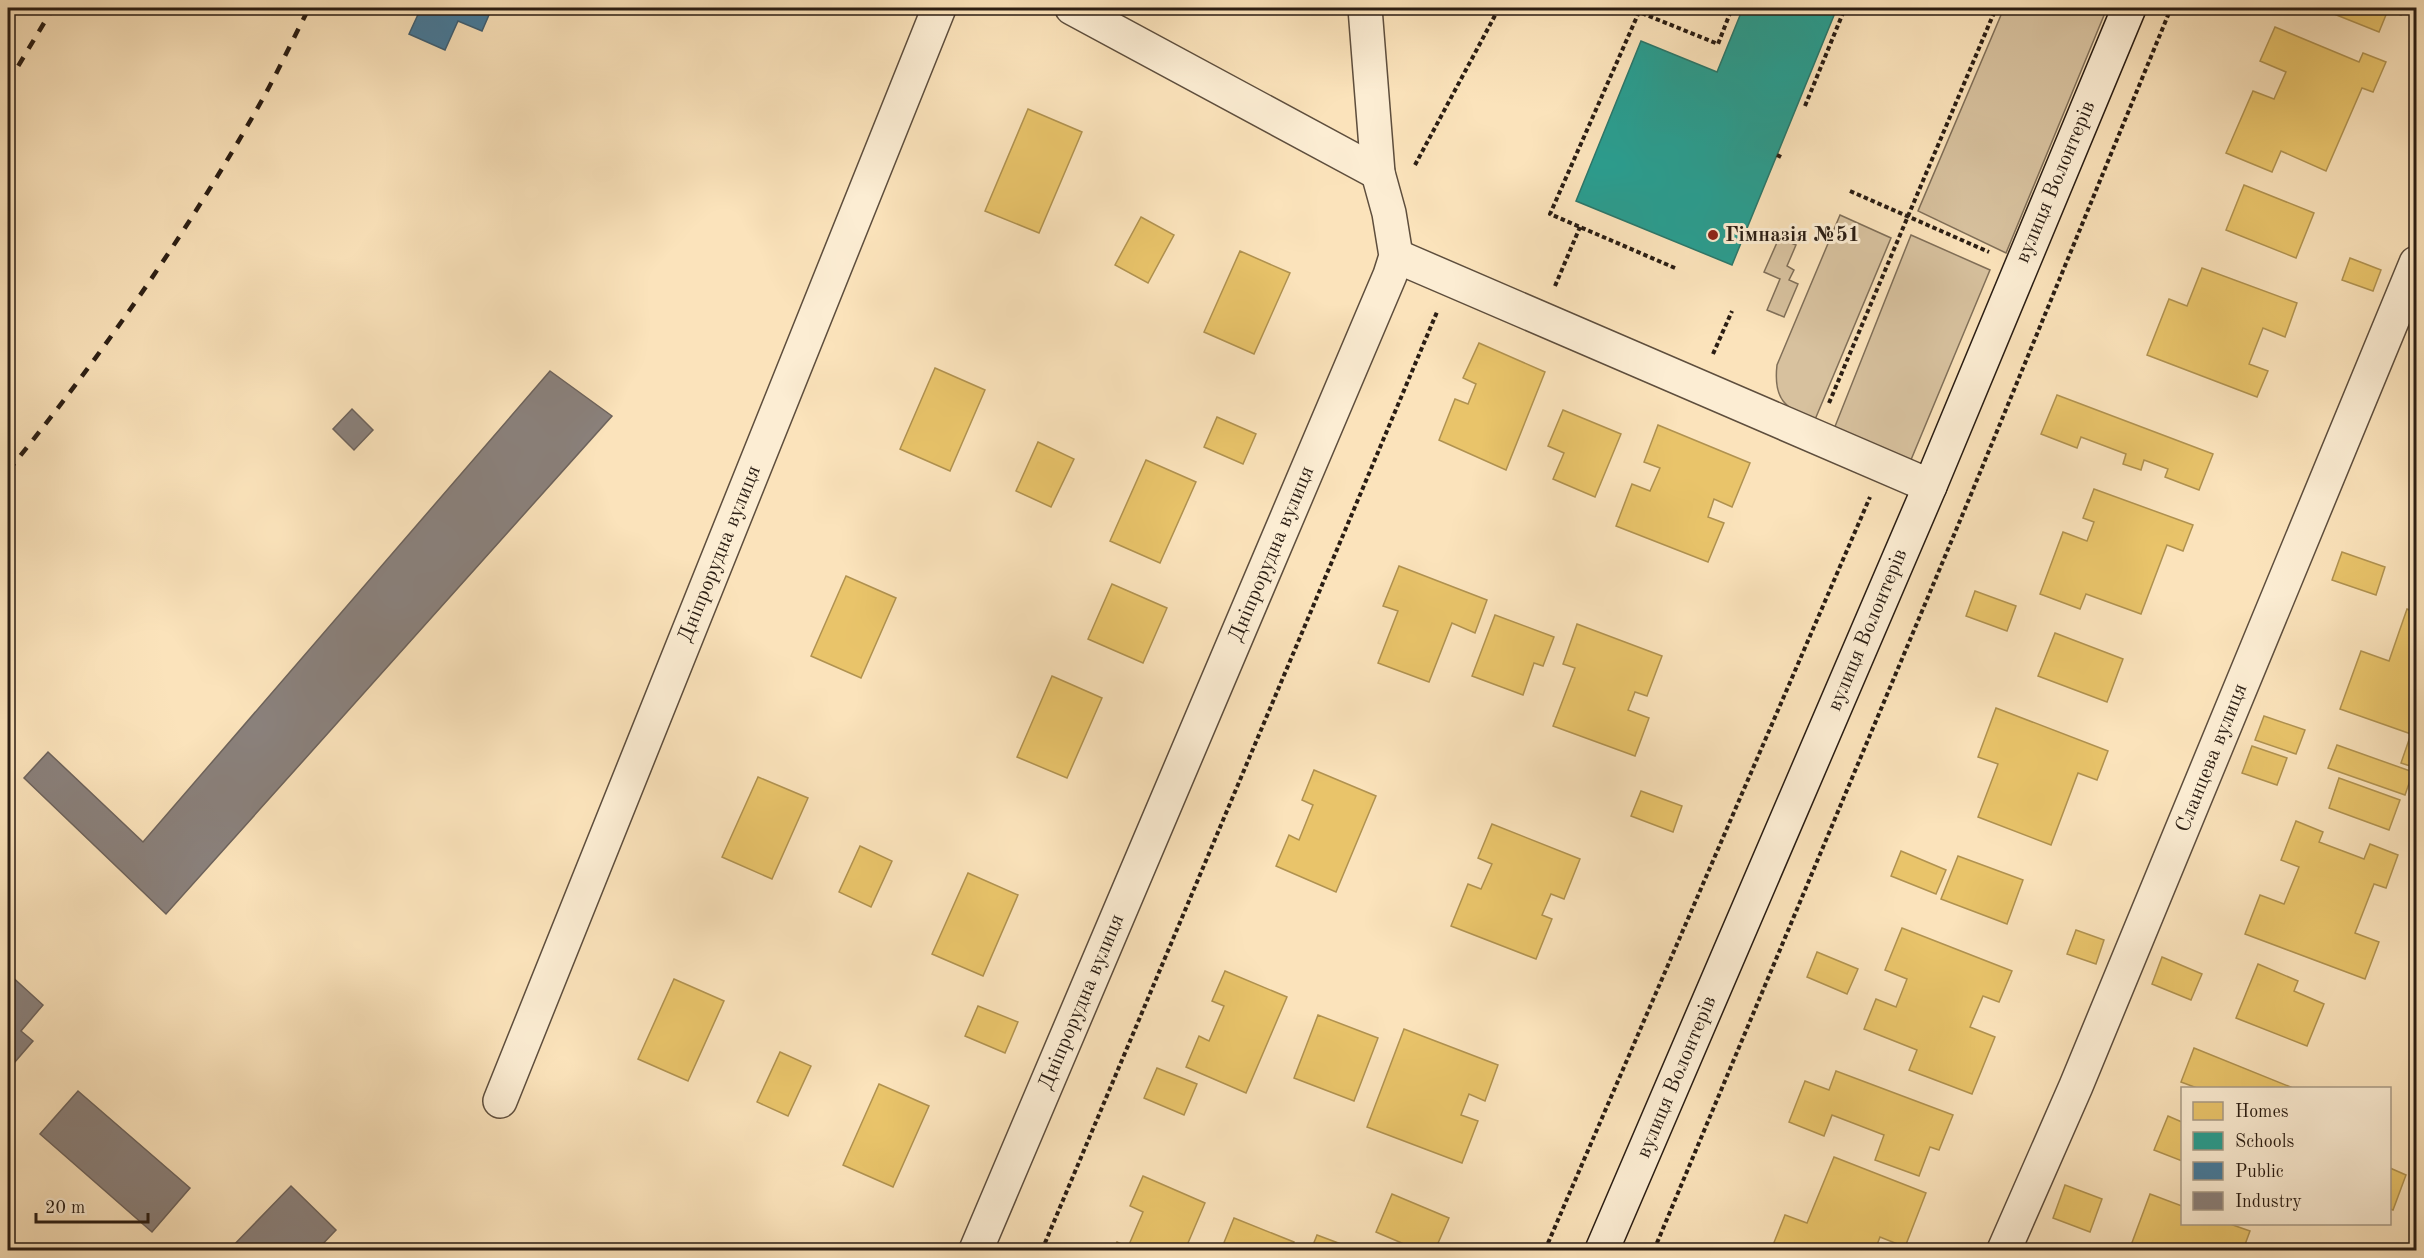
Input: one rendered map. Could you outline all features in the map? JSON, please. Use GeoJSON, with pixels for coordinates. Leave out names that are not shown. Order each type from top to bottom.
{"type":"FeatureCollection","features":[{"type":"Feature","properties":{"kind":"street","name":"Дніпрорудна вулиця"},"geometry":{"type":"LineString","coordinates":[[500,1101],[939,8]]}},
{"type":"Feature","properties":{"kind":"street"},"geometry":{"type":"LineString","coordinates":[[1072,8],[1378,172]]}},
{"type":"Feature","properties":{"kind":"street","name":"Дніпрорудна вулиця"},"geometry":{"type":"LineString","coordinates":[[976,1251],[1390,275],[1396,256],[1389,213],[1378,172],[1365,8]]}},
{"type":"Feature","properties":{"kind":"street","name":"вулиця Волонтерів"},"geometry":{"type":"LineString","coordinates":[[1602,1251],[1930,486],[2129,8]]}},
{"type":"Feature","properties":{"kind":"street"},"geometry":{"type":"LineString","coordinates":[[1396,256],[1930,486]]}},
{"type":"Feature","properties":{"kind":"street","name":"Сланцева вулиця"},"geometry":{"type":"LineString","coordinates":[[2004,1251],[2085,1064],[2416,263]]}},
{"type":"Feature","properties":{"kind":"path"},"geometry":{"type":"LineString","coordinates":[[1389,213],[1499,8]]}},
{"type":"Feature","properties":{"kind":"path"},"geometry":{"type":"LineString","coordinates":[[1675,268],[1550,214],[1639,10],[1718,44],[1732,8]]}},
{"type":"Feature","properties":{"kind":"path"},"geometry":{"type":"LineString","coordinates":[[1805,106],[1845,8]]}},
{"type":"Feature","properties":{"kind":"path"},"geometry":{"type":"LineString","coordinates":[[1815,437],[1996,8]]}},
{"type":"Feature","properties":{"kind":"path"},"geometry":{"type":"LineString","coordinates":[[1654,1251],[1972,492],[2171,8]]}},
{"type":"Feature","properties":{"kind":"path"},"geometry":{"type":"LineString","coordinates":[[1777,155],[1783,158]]}},
{"type":"Feature","properties":{"kind":"path"},"geometry":{"type":"LineString","coordinates":[[1850,191],[2021,266]]}},
{"type":"Feature","properties":{"kind":"path"},"geometry":{"type":"LineString","coordinates":[[1567,257],[1580,227]]}},
{"type":"Feature","properties":{"kind":"path"},"geometry":{"type":"LineString","coordinates":[[1042,1251],[1441,303]]}},
{"type":"Feature","properties":{"kind":"path"},"geometry":{"type":"LineString","coordinates":[[1545,1251],[1883,466]]}},
{"type":"Feature","properties":{"kind":"shaded area"},"geometry":{"type":"Polygon","coordinates":[[[2004,8],[2107,8],[2006,253],[1918,211],[2004,8]]]}},
{"type":"Feature","properties":{"kind":"shaded area"},"geometry":{"type":"Polygon","coordinates":[[[1840,215],[1891,238],[1814,422],[1795,412],[1783,401],[1777,387],[1777,365],[1840,215]]]}},
{"type":"Feature","properties":{"kind":"shaded area"},"geometry":{"type":"Polygon","coordinates":[[[1911,235],[1990,270],[1908,467],[1832,434],[1911,235]]]}},
{"type":"Feature","properties":{"kind":"shaded area"},"geometry":{"type":"Polygon","coordinates":[[[1779,238],[1796,245],[1787,266],[1794,270],[1789,280],[1798,284],[1784,317],[1767,310],[1780,279],[1764,272],[1779,238]]]}},
{"type":"Feature","properties":{"kind":"building: Homes"},"geometry":{"type":"Polygon","coordinates":[[[2319,8],[2382,8],[2388,10],[2379,32],[2319,8]]]}},
{"type":"Feature","properties":{"kind":"building: Homes"},"geometry":{"type":"Polygon","coordinates":[[[2382,8],[2404,8],[2401,15],[2382,8]]]}},
{"type":"Feature","properties":{"kind":"building: Homes"},"geometry":{"type":"Polygon","coordinates":[[[2275,27],[2359,62],[2363,53],[2386,62],[2373,92],[2362,88],[2326,171],[2281,151],[2272,172],[2226,153],[2253,91],[2274,99],[2286,72],[2260,61],[2275,27]]]}},
{"type":"Feature","properties":{"kind":"building: Homes"},"geometry":{"type":"Polygon","coordinates":[[[1028,109],[1082,132],[1039,233],[985,211],[1028,109]]]}},
{"type":"Feature","properties":{"kind":"building: Homes"},"geometry":{"type":"Polygon","coordinates":[[[2244,185],[2314,213],[2296,258],[2226,230],[2244,185]]]}},
{"type":"Feature","properties":{"kind":"building: Homes"},"geometry":{"type":"Polygon","coordinates":[[[1141,217],[1174,235],[1148,283],[1115,265],[1141,217]]]}},
{"type":"Feature","properties":{"kind":"building: Homes"},"geometry":{"type":"Polygon","coordinates":[[[1240,251],[1290,273],[1254,354],[1204,332],[1240,251]]]}},
{"type":"Feature","properties":{"kind":"building: Homes"},"geometry":{"type":"Polygon","coordinates":[[[2350,258],[2381,270],[2373,291],[2342,280],[2350,258]]]}},
{"type":"Feature","properties":{"kind":"building: Homes"},"geometry":{"type":"Polygon","coordinates":[[[2202,268],[2297,303],[2285,337],[2263,328],[2249,364],[2268,371],[2257,397],[2147,355],[2169,299],[2187,306],[2202,268]]]}},
{"type":"Feature","properties":{"kind":"building: Homes"},"geometry":{"type":"Polygon","coordinates":[[[1479,343],[1545,372],[1506,470],[1439,440],[1455,399],[1468,404],[1476,384],[1463,378],[1479,343]]]}},
{"type":"Feature","properties":{"kind":"building: Homes"},"geometry":{"type":"Polygon","coordinates":[[[935,368],[985,390],[950,471],[900,449],[935,368]]]}},
{"type":"Feature","properties":{"kind":"building: Homes"},"geometry":{"type":"Polygon","coordinates":[[[2057,395],[2213,454],[2199,490],[2165,477],[2168,469],[2144,460],[2141,470],[2123,464],[2126,454],[2081,437],[2077,448],[2041,434],[2057,395]]]}},
{"type":"Feature","properties":{"kind":"building: Homes"},"geometry":{"type":"Polygon","coordinates":[[[1563,410],[1621,434],[1595,497],[1553,479],[1564,453],[1548,446],[1563,410]]]}},
{"type":"Feature","properties":{"kind":"building: Homes"},"geometry":{"type":"Polygon","coordinates":[[[1217,417],[1256,434],[1243,464],[1204,447],[1217,417]]]}},
{"type":"Feature","properties":{"kind":"building: Homes"},"geometry":{"type":"Polygon","coordinates":[[[1658,425],[1750,463],[1732,507],[1714,499],[1708,517],[1724,523],[1708,562],[1616,526],[1632,484],[1650,491],[1660,468],[1644,462],[1658,425]]]}},
{"type":"Feature","properties":{"kind":"building: Homes"},"geometry":{"type":"Polygon","coordinates":[[[1038,442],[1074,459],[1051,507],[1016,491],[1038,442]]]}},
{"type":"Feature","properties":{"kind":"building: Homes"},"geometry":{"type":"Polygon","coordinates":[[[1146,460],[1196,482],[1160,563],[1110,541],[1146,460]]]}},
{"type":"Feature","properties":{"kind":"building: Homes"},"geometry":{"type":"Polygon","coordinates":[[[2094,489],[2193,525],[2183,551],[2167,545],[2141,614],[2086,594],[2080,609],[2040,594],[2063,532],[2087,541],[2094,522],[2083,518],[2094,489]]]}},
{"type":"Feature","properties":{"kind":"building: Homes"},"geometry":{"type":"Polygon","coordinates":[[[2342,552],[2385,567],[2376,595],[2332,580],[2342,552]]]}},
{"type":"Feature","properties":{"kind":"building: Homes"},"geometry":{"type":"Polygon","coordinates":[[[1399,566],[1487,600],[1475,633],[1452,623],[1429,682],[1378,663],[1398,611],[1383,606],[1399,566]]]}},
{"type":"Feature","properties":{"kind":"building: Homes"},"geometry":{"type":"Polygon","coordinates":[[[846,576],[896,598],[861,678],[811,656],[846,576]]]}},
{"type":"Feature","properties":{"kind":"building: Homes"},"geometry":{"type":"Polygon","coordinates":[[[1112,584],[1167,608],[1143,663],[1088,639],[1112,584]]]}},
{"type":"Feature","properties":{"kind":"building: Homes"},"geometry":{"type":"Polygon","coordinates":[[[1975,591],[2016,606],[2007,631],[1966,616],[1975,591]]]}},
{"type":"Feature","properties":{"kind":"building: Homes"},"geometry":{"type":"Polygon","coordinates":[[[2407,609],[2416,613],[2416,768],[2401,763],[2411,734],[2340,709],[2361,651],[2389,661],[2407,609]]]}},
{"type":"Feature","properties":{"kind":"building: Homes"},"geometry":{"type":"Polygon","coordinates":[[[1495,615],[1554,637],[1543,666],[1534,663],[1523,695],[1472,676],[1495,615]]]}},
{"type":"Feature","properties":{"kind":"building: Homes"},"geometry":{"type":"Polygon","coordinates":[[[1577,624],[1662,656],[1647,696],[1635,692],[1628,710],[1649,718],[1635,756],[1553,726],[1575,668],[1563,664],[1577,624]]]}},
{"type":"Feature","properties":{"kind":"building: Homes"},"geometry":{"type":"Polygon","coordinates":[[[2055,633],[2123,659],[2107,702],[2038,676],[2055,633]]]}},
{"type":"Feature","properties":{"kind":"building: Homes"},"geometry":{"type":"Polygon","coordinates":[[[1052,676],[1102,698],[1067,778],[1017,757],[1052,676]]]}},
{"type":"Feature","properties":{"kind":"building: Homes"},"geometry":{"type":"Polygon","coordinates":[[[1996,708],[2108,751],[2097,780],[2078,773],[2051,845],[1978,817],[1998,764],[1978,757],[1996,708]]]}},
{"type":"Feature","properties":{"kind":"building: Homes"},"geometry":{"type":"Polygon","coordinates":[[[2264,716],[2305,730],[2296,754],[2255,740],[2264,716]]]}},
{"type":"Feature","properties":{"kind":"building: Homes"},"geometry":{"type":"Polygon","coordinates":[[[2337,745],[2413,772],[2405,795],[2328,768],[2337,745]]]}},
{"type":"Feature","properties":{"kind":"building: Homes"},"geometry":{"type":"Polygon","coordinates":[[[2252,746],[2287,758],[2277,785],[2242,773],[2252,746]]]}},
{"type":"Feature","properties":{"kind":"building: Homes"},"geometry":{"type":"Polygon","coordinates":[[[1314,770],[1376,796],[1336,892],[1276,866],[1289,835],[1299,840],[1313,805],[1302,800],[1314,770]]]}},
{"type":"Feature","properties":{"kind":"building: Homes"},"geometry":{"type":"Polygon","coordinates":[[[758,777],[808,798],[772,879],[722,857],[758,777]]]}},
{"type":"Feature","properties":{"kind":"building: Homes"},"geometry":{"type":"Polygon","coordinates":[[[2339,778],[2400,800],[2389,830],[2329,808],[2339,778]]]}},
{"type":"Feature","properties":{"kind":"building: Homes"},"geometry":{"type":"Polygon","coordinates":[[[1641,791],[1682,806],[1673,832],[1631,816],[1641,791]]]}},
{"type":"Feature","properties":{"kind":"building: Homes"},"geometry":{"type":"Polygon","coordinates":[[[2296,821],[2323,832],[2319,842],[2364,859],[2370,844],[2398,855],[2386,888],[2374,884],[2355,933],[2379,942],[2365,979],[2245,934],[2260,895],[2284,904],[2299,867],[2281,860],[2296,821]]]}},
{"type":"Feature","properties":{"kind":"building: Homes"},"geometry":{"type":"Polygon","coordinates":[[[1492,824],[1580,859],[1564,899],[1551,894],[1542,915],[1552,919],[1536,959],[1451,926],[1468,884],[1481,889],[1492,864],[1478,858],[1492,824]]]}},
{"type":"Feature","properties":{"kind":"building: Homes"},"geometry":{"type":"Polygon","coordinates":[[[860,846],[892,861],[871,907],[839,892],[860,846]]]}},
{"type":"Feature","properties":{"kind":"building: Homes"},"geometry":{"type":"Polygon","coordinates":[[[1901,851],[1946,870],[1936,894],[1891,876],[1901,851]]]}},
{"type":"Feature","properties":{"kind":"building: Homes"},"geometry":{"type":"Polygon","coordinates":[[[1958,856],[2023,880],[2007,924],[1941,899],[1958,856]]]}},
{"type":"Feature","properties":{"kind":"building: Homes"},"geometry":{"type":"Polygon","coordinates":[[[968,873],[1018,895],[983,976],[932,954],[968,873]]]}},
{"type":"Feature","properties":{"kind":"building: Homes"},"geometry":{"type":"Polygon","coordinates":[[[1902,928],[2012,971],[1999,1002],[1983,996],[1970,1027],[1995,1037],[1972,1094],[1909,1070],[1917,1050],[1864,1029],[1876,999],[1896,1007],[1907,979],[1885,970],[1902,928]]]}},
{"type":"Feature","properties":{"kind":"building: Homes"},"geometry":{"type":"Polygon","coordinates":[[[2076,930],[2104,940],[2096,964],[2067,954],[2076,930]]]}},
{"type":"Feature","properties":{"kind":"building: Homes"},"geometry":{"type":"Polygon","coordinates":[[[1817,952],[1858,969],[1847,994],[1807,977],[1817,952]]]}},
{"type":"Feature","properties":{"kind":"building: Homes"},"geometry":{"type":"Polygon","coordinates":[[[2162,957],[2202,974],[2191,1000],[2152,984],[2162,957]]]}},
{"type":"Feature","properties":{"kind":"building: Homes"},"geometry":{"type":"Polygon","coordinates":[[[2258,964],[2298,981],[2294,991],[2324,1004],[2307,1046],[2236,1018],[2258,964]]]}},
{"type":"Feature","properties":{"kind":"building: Homes"},"geometry":{"type":"Polygon","coordinates":[[[1225,971],[1287,997],[1246,1093],[1186,1067],[1199,1036],[1209,1041],[1224,1006],[1212,1001],[1225,971]]]}},
{"type":"Feature","properties":{"kind":"building: Homes"},"geometry":{"type":"Polygon","coordinates":[[[674,979],[724,1001],[688,1081],[638,1059],[674,979]]]}},
{"type":"Feature","properties":{"kind":"building: Homes"},"geometry":{"type":"Polygon","coordinates":[[[978,1006],[1018,1022],[1005,1053],[965,1036],[978,1006]]]}},
{"type":"Feature","properties":{"kind":"building: Homes"},"geometry":{"type":"Polygon","coordinates":[[[1318,1015],[1378,1038],[1354,1101],[1294,1078],[1318,1015]]]}},
{"type":"Feature","properties":{"kind":"building: Homes"},"geometry":{"type":"Polygon","coordinates":[[[1404,1029],[1498,1065],[1485,1101],[1469,1094],[1461,1115],[1478,1121],[1462,1163],[1367,1127],[1404,1029]]]}},
{"type":"Feature","properties":{"kind":"building: Homes"},"geometry":{"type":"Polygon","coordinates":[[[2194,1048],[2291,1087],[2194,1087],[2181,1082],[2194,1048]]]}},
{"type":"Feature","properties":{"kind":"building: Homes"},"geometry":{"type":"Polygon","coordinates":[[[780,1052],[811,1066],[788,1116],[757,1102],[780,1052]]]}},
{"type":"Feature","properties":{"kind":"building: Homes"},"geometry":{"type":"Polygon","coordinates":[[[1157,1068],[1197,1084],[1184,1115],[1144,1098],[1157,1068]]]}},
{"type":"Feature","properties":{"kind":"building: Homes"},"geometry":{"type":"Polygon","coordinates":[[[1836,1071],[1953,1115],[1939,1150],[1930,1147],[1919,1176],[1875,1160],[1884,1135],[1832,1115],[1824,1136],[1789,1122],[1805,1081],[1829,1090],[1836,1071]]]}},
{"type":"Feature","properties":{"kind":"building: Homes"},"geometry":{"type":"Polygon","coordinates":[[[879,1084],[929,1106],[893,1187],[843,1165],[879,1084]]]}},
{"type":"Feature","properties":{"kind":"building: Homes"},"geometry":{"type":"Polygon","coordinates":[[[2168,1116],[2181,1122],[2181,1161],[2154,1150],[2168,1116]]]}},
{"type":"Feature","properties":{"kind":"building: Homes"},"geometry":{"type":"Polygon","coordinates":[[[1834,1157],[1926,1193],[1905,1247],[1880,1237],[1875,1250],[1771,1250],[1785,1215],[1807,1223],[1834,1157]]]}},
{"type":"Feature","properties":{"kind":"building: Homes"},"geometry":{"type":"Polygon","coordinates":[[[2391,1168],[2406,1175],[2393,1210],[2391,1209],[2391,1168]]]}},
{"type":"Feature","properties":{"kind":"building: Homes"},"geometry":{"type":"Polygon","coordinates":[[[1143,1176],[1205,1203],[1185,1250],[1114,1250],[1117,1242],[1128,1247],[1143,1212],[1130,1206],[1143,1176]]]}},
{"type":"Feature","properties":{"kind":"building: Homes"},"geometry":{"type":"Polygon","coordinates":[[[2065,1185],[2102,1199],[2090,1232],[2053,1218],[2065,1185]]]}},
{"type":"Feature","properties":{"kind":"building: Homes"},"geometry":{"type":"Polygon","coordinates":[[[1392,1194],[1449,1218],[1435,1250],[1418,1250],[1376,1232],[1392,1194]]]}},
{"type":"Feature","properties":{"kind":"building: Homes"},"geometry":{"type":"Polygon","coordinates":[[[2150,1194],[2181,1206],[2181,1225],[2233,1225],[2250,1231],[2243,1250],[2137,1250],[2130,1248],[2150,1194]]]}},
{"type":"Feature","properties":{"kind":"building: Homes"},"geometry":{"type":"Polygon","coordinates":[[[1234,1218],[1294,1242],[1291,1250],[1221,1250],[1234,1218]]]}},
{"type":"Feature","properties":{"kind":"building: Homes"},"geometry":{"type":"Polygon","coordinates":[[[1317,1235],[1357,1250],[1311,1250],[1317,1235]]]}},
{"type":"Feature","properties":{"kind":"building: Schools"},"geometry":{"type":"Polygon","coordinates":[[[1743,8],[1837,8],[1732,265],[1576,201],[1641,41],[1717,72],[1743,8]]]}},
{"type":"Feature","properties":{"kind":"building: Public"},"geometry":{"type":"Polygon","coordinates":[[[421,8],[492,8],[482,31],[458,21],[445,50],[409,34],[421,8]]]}},
{"type":"Feature","properties":{"kind":"building: Industry"},"geometry":{"type":"Polygon","coordinates":[[[550,371],[612,416],[166,914],[24,778],[48,752],[143,842],[550,371]]]}},
{"type":"Feature","properties":{"kind":"building: Industry"},"geometry":{"type":"Polygon","coordinates":[[[352,409],[373,430],[354,450],[333,429],[352,409]]]}},
{"type":"Feature","properties":{"kind":"building: Industry"},"geometry":{"type":"Polygon","coordinates":[[[8,973],[43,1005],[21,1031],[33,1041],[8,1070],[8,973]]]}},
{"type":"Feature","properties":{"kind":"building: Industry"},"geometry":{"type":"Polygon","coordinates":[[[78,1091],[190,1188],[152,1232],[40,1134],[78,1091]]]}},
{"type":"Feature","properties":{"kind":"building: Industry"},"geometry":{"type":"Polygon","coordinates":[[[291,1186],[336,1230],[317,1250],[229,1250],[291,1186]]]}},
{"type":"Feature","properties":{"kind":"railway"},"geometry":{"type":"LineString","coordinates":[[8,83],[53,8]]}},
{"type":"Feature","properties":{"kind":"railway"},"geometry":{"type":"LineString","coordinates":[[8,471],[76,385],[171,250],[257,109],[309,8]]}},
{"type":"Feature","properties":{"kind":"place","name":"Гімназія №51"},"geometry":{"type":"Point","coordinates":[1713,235]}}]}
